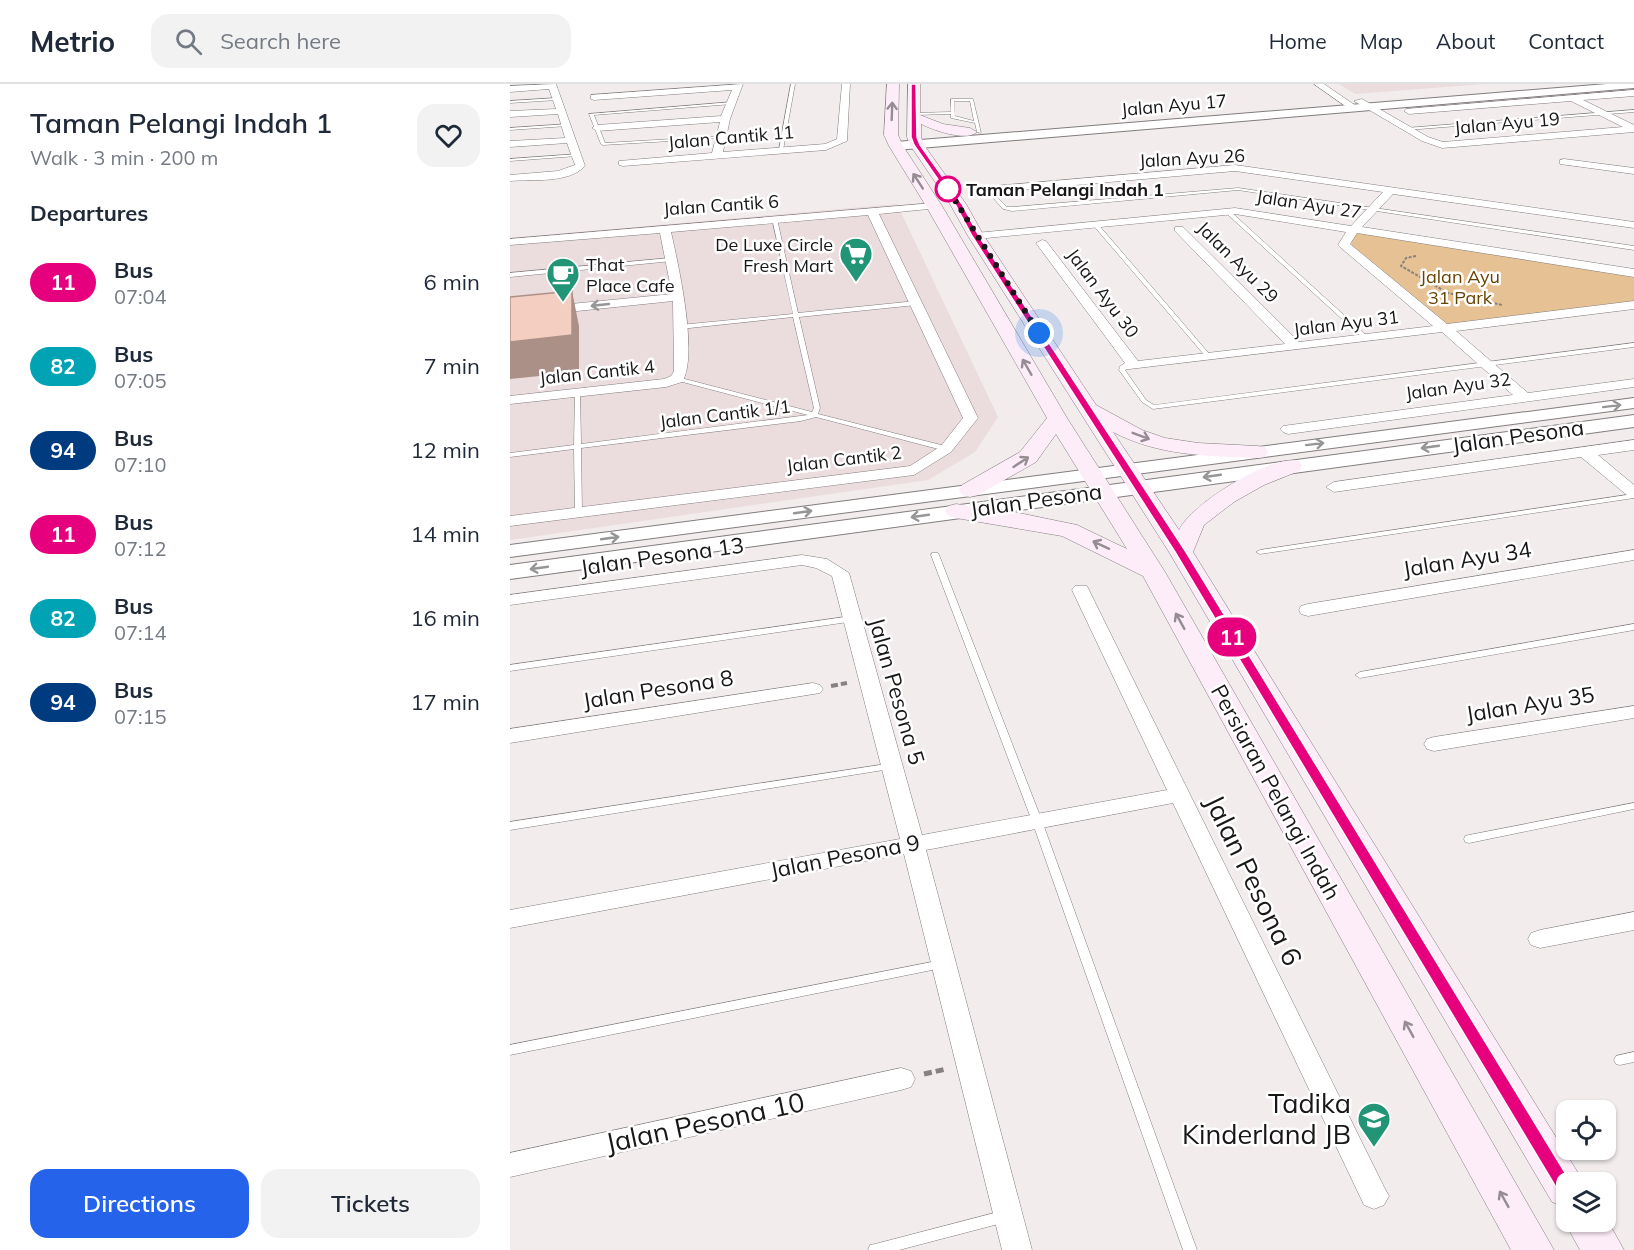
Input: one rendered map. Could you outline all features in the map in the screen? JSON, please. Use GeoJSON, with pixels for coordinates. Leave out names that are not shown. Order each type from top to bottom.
{"type":"FeatureCollection","features":[{"type":"Feature","properties":{"kind":"main road"},"geometry":{"type":"LineString","coordinates":[[893,84],[894,143]]}},
{"type":"Feature","properties":{"kind":"main road"},"geometry":{"type":"LineString","coordinates":[[914,84],[916,141]]}},
{"type":"Feature","properties":{"kind":"main road"},"geometry":{"type":"LineString","coordinates":[[915,115],[939,128],[972,132]]}},
{"type":"Feature","properties":{"kind":"main road"},"geometry":{"type":"LineString","coordinates":[[928,159],[940,147],[972,132]]}},
{"type":"Feature","properties":{"kind":"main road","name":"Persiaran Pelangi Indah"},"geometry":{"type":"LineString","coordinates":[[916,141],[1131,478],[1181,552],[1556,1172]]}},
{"type":"Feature","properties":{"kind":"main road","name":"Persiaran Pelangi Indah"},"geometry":{"type":"LineString","coordinates":[[894,143],[934,206],[1057,418],[1153,572],[1533,1250]]}},
{"type":"Feature","properties":{"kind":"main road"},"geometry":{"type":"LineString","coordinates":[[934,206],[946,205],[955,199]]}},
{"type":"Feature","properties":{"kind":"main road"},"geometry":{"type":"LineString","coordinates":[[1089,410],[1124,429],[1162,444],[1199,449],[1257,452]]}},
{"type":"Feature","properties":{"kind":"main road"},"geometry":{"type":"LineString","coordinates":[[970,490],[1028,457],[1057,418]]}},
{"type":"Feature","properties":{"kind":"main road"},"geometry":{"type":"LineString","coordinates":[[1181,552],[1194,522],[1226,497],[1256,480],[1291,466]]}},
{"type":"Feature","properties":{"kind":"main road"},"geometry":{"type":"LineString","coordinates":[[956,511],[1070,530],[1153,572]]}},
{"type":"Feature","properties":{"kind":"main road"},"geometry":{"type":"LineString","coordinates":[[1592,1232],[1603,1250]]}},
{"type":"Feature","properties":{"kind":"street","name":"Jalan Cantik 11"},"geometry":{"type":"LineString","coordinates":[[623,163],[826,147],[842,141],[846,84]]}},
{"type":"Feature","properties":{"kind":"street"},"geometry":{"type":"LineString","coordinates":[[1318,84],[1352,103]]}},
{"type":"Feature","properties":{"kind":"street","name":"Jalan Ayu 17"},"geometry":{"type":"LineString","coordinates":[[972,132],[1352,103],[1559,84]]}},
{"type":"Feature","properties":{"kind":"street"},"geometry":{"type":"LineString","coordinates":[[510,89],[552,85],[580,166],[575,171],[510,178]]}},
{"type":"Feature","properties":{"kind":"street"},"geometry":{"type":"LineString","coordinates":[[594,97],[738,85],[725,119],[717,155]]}},
{"type":"Feature","properties":{"kind":"street","name":"Jalan Ayu 17"},"geometry":{"type":"LineString","coordinates":[[894,143],[972,132],[1352,103],[1370,107],[1634,85]]}},
{"type":"Feature","properties":{"kind":"street"},"geometry":{"type":"LineString","coordinates":[[1409,111],[1634,93]]}},
{"type":"Feature","properties":{"kind":"street"},"geometry":{"type":"LineString","coordinates":[[1572,98],[1634,129]]}},
{"type":"Feature","properties":{"kind":"street","name":"Jalan Ayu 19"},"geometry":{"type":"LineString","coordinates":[[1370,107],[1432,143],[1452,145],[1634,129]]}},
{"type":"Feature","properties":{"kind":"street"},"geometry":{"type":"LineString","coordinates":[[510,114],[562,111]]}},
{"type":"Feature","properties":{"kind":"street"},"geometry":{"type":"LineString","coordinates":[[597,128],[725,119]]}},
{"type":"Feature","properties":{"kind":"street"},"geometry":{"type":"LineString","coordinates":[[510,144],[572,140]]}},
{"type":"Feature","properties":{"kind":"street"},"geometry":{"type":"LineString","coordinates":[[1564,162],[1634,171]]}},
{"type":"Feature","properties":{"kind":"street","name":"Jalan Ayu 26"},"geometry":{"type":"LineString","coordinates":[[995,189],[1236,168],[1634,225]]}},
{"type":"Feature","properties":{"kind":"street"},"geometry":{"type":"LineString","coordinates":[[1390,190],[1346,238],[1344,245],[1488,364],[1524,397]]}},
{"type":"Feature","properties":{"kind":"street","name":"Jalan Cantik 6"},"geometry":{"type":"LineString","coordinates":[[510,242],[934,206]]}},
{"type":"Feature","properties":{"kind":"street","name":"Jalan Cantik 2"},"geometry":{"type":"LineString","coordinates":[[510,521],[914,470],[946,449],[971,418],[872,211]]}},
{"type":"Feature","properties":{"kind":"street","name":"Jalan Ayu 27"},"geometry":{"type":"LineString","coordinates":[[976,236],[1228,212],[1249,212],[1634,273]]}},
{"type":"Feature","properties":{"kind":"street","name":"Jalan Cantik 4"},"geometry":{"type":"LineString","coordinates":[[510,400],[666,383],[677,379],[681,371],[679,297],[665,228]]}},
{"type":"Feature","properties":{"kind":"street","name":"Jalan Ayu 29"},"geometry":{"type":"LineString","coordinates":[[1179,229],[1296,347]]}},
{"type":"Feature","properties":{"kind":"street","name":"Jalan Ayu 30"},"geometry":{"type":"LineString","coordinates":[[1042,243],[1130,366]]}},
{"type":"Feature","properties":{"kind":"street"},"geometry":{"type":"LineString","coordinates":[[510,314],[679,297]]}},
{"type":"Feature","properties":{"kind":"street","name":"Jalan Ayu 31"},"geometry":{"type":"LineString","coordinates":[[1130,366],[1634,305]]}},
{"type":"Feature","properties":{"kind":"street","name":"Jalan Ayu 32"},"geometry":{"type":"LineString","coordinates":[[1288,429],[1634,383]]}},
{"type":"Feature","properties":{"kind":"street","name":"Jalan Pesona"},"geometry":{"type":"LineString","coordinates":[[510,572],[956,511],[1257,452],[1634,403]]}},
{"type":"Feature","properties":{"kind":"street","name":"Jalan Pesona"},"geometry":{"type":"LineString","coordinates":[[1131,478],[1291,466],[1634,421]]}},
{"type":"Feature","properties":{"kind":"street"},"geometry":{"type":"LineString","coordinates":[[1334,487],[1634,445]]}},
{"type":"Feature","properties":{"kind":"street"},"geometry":{"type":"LineString","coordinates":[[1586,453],[1634,495]]}},
{"type":"Feature","properties":{"kind":"street","name":"Jalan Pesona"},"geometry":{"type":"LineString","coordinates":[[510,551],[970,490],[1097,483]]}},
{"type":"Feature","properties":{"kind":"street","name":"Jalan Ayu 34"},"geometry":{"type":"LineString","coordinates":[[1308,610],[1634,555]]}},
{"type":"Feature","properties":{"kind":"street","name":"Jalan Pesona 13"},"geometry":{"type":"LineString","coordinates":[[510,600],[802,560],[821,563]]}},
{"type":"Feature","properties":{"kind":"street","name":"Jalan Pesona 5"},"geometry":{"type":"LineString","coordinates":[[821,563],[840,573],[914,844],[1017,1250]]}},
{"type":"Feature","properties":{"kind":"street","name":"Jalan Pesona 6"},"geometry":{"type":"LineString","coordinates":[[1081,590],[1374,1196]]}},
{"type":"Feature","properties":{"kind":"street","name":"Jalan Pesona 8"},"geometry":{"type":"LineString","coordinates":[[510,736],[813,689]]}},
{"type":"Feature","properties":{"kind":"street","name":"Jalan Ayu 35"},"geometry":{"type":"LineString","coordinates":[[1434,744],[1634,712]]}},
{"type":"Feature","properties":{"kind":"street","name":"Jalan Pesona 9"},"geometry":{"type":"LineString","coordinates":[[510,919],[1180,795]]}},
{"type":"Feature","properties":{"kind":"street"},"geometry":{"type":"LineString","coordinates":[[1540,939],[1634,921]]}},
{"type":"Feature","properties":{"kind":"street","name":"Jalan Pesona 10"},"geometry":{"type":"LineString","coordinates":[[510,1165],[901,1079]]}},
{"type":"Feature","properties":{"kind":"lane"},"geometry":{"type":"LineString","coordinates":[[782,150],[793,84]]}},
{"type":"Feature","properties":{"kind":"lane"},"geometry":{"type":"LineString","coordinates":[[510,102],[557,99]]}},
{"type":"Feature","properties":{"kind":"lane"},"geometry":{"type":"LineString","coordinates":[[951,100],[972,100],[972,132],[953,117],[951,100]]}},
{"type":"Feature","properties":{"kind":"lane"},"geometry":{"type":"LineString","coordinates":[[721,137],[608,145],[603,144],[592,112],[732,103]]}},
{"type":"Feature","properties":{"kind":"lane"},"geometry":{"type":"LineString","coordinates":[[1407,129],[1634,111]]}},
{"type":"Feature","properties":{"kind":"lane"},"geometry":{"type":"LineString","coordinates":[[915,115],[952,113]]}},
{"type":"Feature","properties":{"kind":"lane"},"geometry":{"type":"LineString","coordinates":[[510,129],[567,125]]}},
{"type":"Feature","properties":{"kind":"lane"},"geometry":{"type":"LineString","coordinates":[[510,160],[577,155]]}},
{"type":"Feature","properties":{"kind":"lane"},"geometry":{"type":"LineString","coordinates":[[995,189],[989,190],[1005,208],[1012,209],[1238,189],[1634,248]]}},
{"type":"Feature","properties":{"kind":"lane"},"geometry":{"type":"LineString","coordinates":[[1228,212],[1367,339]]}},
{"type":"Feature","properties":{"kind":"lane","name":"Jalan Cantik 1/1"},"geometry":{"type":"LineString","coordinates":[[510,455],[814,416],[817,408],[774,219]]}},
{"type":"Feature","properties":{"kind":"lane"},"geometry":{"type":"LineString","coordinates":[[1095,224],[1209,357]]}},
{"type":"Feature","properties":{"kind":"lane"},"geometry":{"type":"LineString","coordinates":[[510,275],[670,261]]}},
{"type":"Feature","properties":{"kind":"lane"},"geometry":{"type":"LineString","coordinates":[[680,327],[916,303]]}},
{"type":"Feature","properties":{"kind":"lane"},"geometry":{"type":"LineString","coordinates":[[1130,366],[1122,370],[1144,400],[1153,406],[1634,345]]}},
{"type":"Feature","properties":{"kind":"lane"},"geometry":{"type":"LineString","coordinates":[[677,379],[946,449]]}},
{"type":"Feature","properties":{"kind":"lane"},"geometry":{"type":"LineString","coordinates":[[577,392],[578,513]]}},
{"type":"Feature","properties":{"kind":"lane"},"geometry":{"type":"LineString","coordinates":[[1260,552],[1634,495]]}},
{"type":"Feature","properties":{"kind":"lane"},"geometry":{"type":"LineString","coordinates":[[935,555],[1037,821],[1190,1250]]}},
{"type":"Feature","properties":{"kind":"lane"},"geometry":{"type":"LineString","coordinates":[[510,668],[852,619]]}},
{"type":"Feature","properties":{"kind":"lane"},"geometry":{"type":"LineString","coordinates":[[1360,675],[1634,627]]}},
{"type":"Feature","properties":{"kind":"lane"},"geometry":{"type":"LineString","coordinates":[[510,826],[893,766]]}},
{"type":"Feature","properties":{"kind":"lane"},"geometry":{"type":"LineString","coordinates":[[1468,839],[1634,806]]}},
{"type":"Feature","properties":{"kind":"lane"},"geometry":{"type":"LineString","coordinates":[[510,1050],[944,964]]}},
{"type":"Feature","properties":{"kind":"lane"},"geometry":{"type":"LineString","coordinates":[[1620,1060],[1634,1057]]}},
{"type":"Feature","properties":{"kind":"lane"},"geometry":{"type":"LineString","coordinates":[[875,1250],[1009,1215]]}},
{"type":"Feature","properties":{"kind":"path"},"geometry":{"type":"LineString","coordinates":[[1426,255],[1406,258],[1401,266],[1418,278],[1455,297],[1493,300],[1508,309]]}},
{"type":"Feature","properties":{"kind":"path"},"geometry":{"type":"LineString","coordinates":[[813,689],[869,680]]}},
{"type":"Feature","properties":{"kind":"path"},"geometry":{"type":"LineString","coordinates":[[901,1079],[970,1064]]}},
{"type":"Feature","properties":{"kind":"shaded area"},"geometry":{"type":"Polygon","coordinates":[[[1339,84],[1485,84],[1355,94],[1339,84]]]}},
{"type":"Feature","properties":{"kind":"shaded area"},"geometry":{"type":"Polygon","coordinates":[[[897,204],[998,417],[975,452],[928,480],[510,540],[510,238],[897,204]]]}},
{"type":"Feature","properties":{"kind":"green space","name":"Jalan Ayu 31 Park"},"geometry":{"type":"Polygon","coordinates":[[[1359,232],[1634,276],[1634,303],[1449,326],[1351,246],[1352,239],[1359,232]]]}},
{"type":"Feature","properties":{"kind":"building"},"geometry":{"type":"Polygon","coordinates":[[[572,291],[572,335],[510,342],[510,297],[572,291]]]}},
{"type":"Feature","properties":{"kind":"bus line","name":"11"},"geometry":{"type":"LineString","coordinates":[[914,84],[914,137],[917,145],[958,204],[976,236],[1125,469],[1181,552],[1556,1172]]}},
{"type":"Feature","properties":{"kind":"place","name":"Taman Pelangi Indah 1"},"geometry":{"type":"Point","coordinates":[948,189]}},
{"type":"Feature","properties":{"kind":"place","name":"De Luxe Circle Fresh Mart"},"geometry":{"type":"Point","coordinates":[856,283]}},
{"type":"Feature","properties":{"kind":"place","name":"That Place Cafe"},"geometry":{"type":"Point","coordinates":[563,303]}},
{"type":"Feature","properties":{"kind":"place","name":"Tadika Kinderland JB"},"geometry":{"type":"Point","coordinates":[1374,1148]}},
{"type":"Feature","properties":{"kind":"route"},"geometry":{"type":"LineString","coordinates":[[948,189],[946,186],[1039,333]]}}]}
